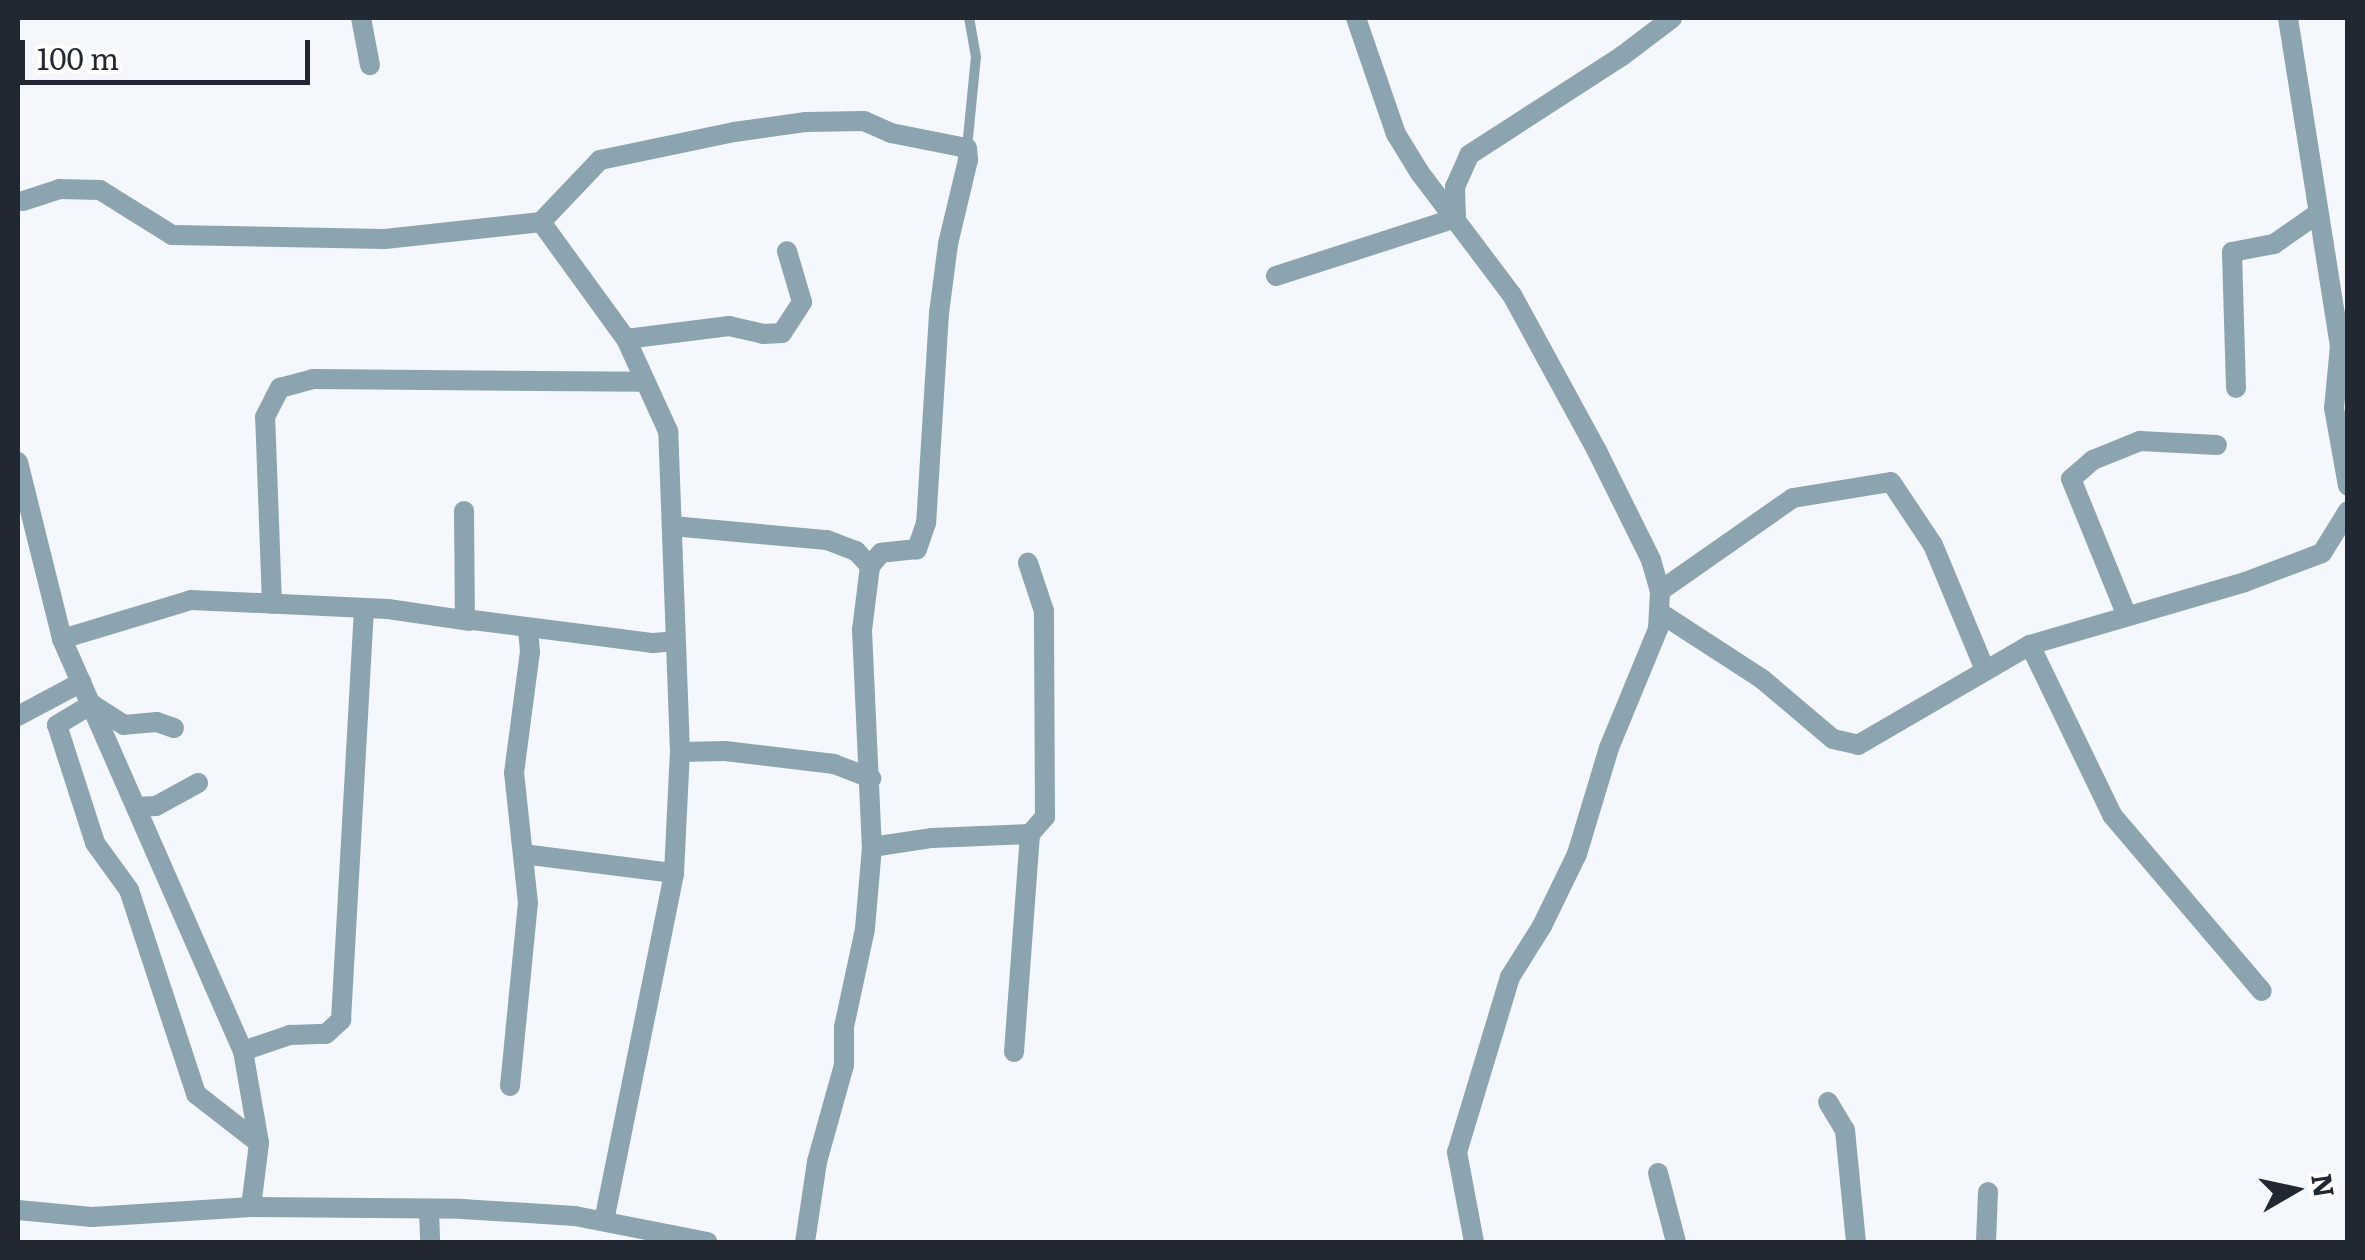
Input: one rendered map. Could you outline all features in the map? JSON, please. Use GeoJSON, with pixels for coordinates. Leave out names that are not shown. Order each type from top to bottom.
{"type":"FeatureCollection","features":[{"type":"Feature","properties":{"kind":"street"},"geometry":{"type":"LineString","coordinates":[[361,18],[370,64]]}},
{"type":"Feature","properties":{"kind":"street"},"geometry":{"type":"LineString","coordinates":[[1356,18],[1396,134],[1420,173],[1512,295],[1588,434],[1651,560],[1660,591],[1662,614],[1608,748],[1577,854],[1500,1002],[1457,1152],[1474,1242]]}},
{"type":"Feature","properties":{"kind":"street"},"geometry":{"type":"LineString","coordinates":[[1456,218],[1455,187],[1469,154],[1672,18]]}},
{"type":"Feature","properties":{"kind":"street"},"geometry":{"type":"LineString","coordinates":[[2288,18],[2340,346],[2334,408],[2348,486]]}},
{"type":"Feature","properties":{"kind":"street"},"geometry":{"type":"LineString","coordinates":[[23,201],[59,189],[100,190],[172,234],[385,239],[540,222],[600,160],[734,132],[806,122],[864,121],[892,133],[966,148],[939,313],[926,523],[917,549],[881,553],[870,566],[862,630],[872,848],[865,929],[844,1027],[844,1065],[817,1162],[805,1242]]}},
{"type":"Feature","properties":{"kind":"street"},"geometry":{"type":"LineString","coordinates":[[2236,388],[2232,252],[2274,244],[2317,214]]}},
{"type":"Feature","properties":{"kind":"street"},"geometry":{"type":"LineString","coordinates":[[1276,276],[1456,218]]}},
{"type":"Feature","properties":{"kind":"street"},"geometry":{"type":"LineString","coordinates":[[540,222],[626,339],[642,382],[668,432],[680,752],[674,873],[604,1222]]}},
{"type":"Feature","properties":{"kind":"street"},"geometry":{"type":"LineString","coordinates":[[626,339],[729,326],[762,334],[782,333],[802,302],[788,251]]}},
{"type":"Feature","properties":{"kind":"street"},"geometry":{"type":"LineString","coordinates":[[272,604],[265,417],[280,388],[313,379],[642,382]]}},
{"type":"Feature","properties":{"kind":"street"},"geometry":{"type":"LineString","coordinates":[[2127,616],[2071,479],[2093,460],[2140,441],[2216,445]]}},
{"type":"Feature","properties":{"kind":"street"},"geometry":{"type":"LineString","coordinates":[[18,462],[62,639],[243,1051],[258,1143],[251,1207]]}},
{"type":"Feature","properties":{"kind":"street"},"geometry":{"type":"LineString","coordinates":[[1660,591],[1794,498],[1891,482],[1933,545],[1984,670]]}},
{"type":"Feature","properties":{"kind":"street"},"geometry":{"type":"LineString","coordinates":[[464,511],[464,613],[469,620]]}},
{"type":"Feature","properties":{"kind":"street"},"geometry":{"type":"LineString","coordinates":[[1662,614],[1762,678],[1833,738],[1858,745],[2030,645],[2245,582],[2322,553],[2348,511]]}},
{"type":"Feature","properties":{"kind":"street"},"geometry":{"type":"LineString","coordinates":[[672,526],[827,540],[856,551],[870,566]]}},
{"type":"Feature","properties":{"kind":"street"},"geometry":{"type":"LineString","coordinates":[[1014,1052],[1030,834],[1045,817],[1047,798],[1042,750],[1044,611],[1028,563]]}},
{"type":"Feature","properties":{"kind":"street"},"geometry":{"type":"LineString","coordinates":[[62,639],[192,600],[364,609],[674,641]]}},
{"type":"Feature","properties":{"kind":"street"},"geometry":{"type":"LineString","coordinates":[[243,1051],[290,1035],[326,1034],[341,1020],[364,609]]}},
{"type":"Feature","properties":{"kind":"street"},"geometry":{"type":"LineString","coordinates":[[510,1086],[528,903],[514,773],[530,652],[528,628]]}},
{"type":"Feature","properties":{"kind":"street"},"geometry":{"type":"LineString","coordinates":[[2030,645],[2112,815],[2262,991]]}},
{"type":"Feature","properties":{"kind":"street"},"geometry":{"type":"LineString","coordinates":[[18,716],[82,682]]}},
{"type":"Feature","properties":{"kind":"street"},"geometry":{"type":"LineString","coordinates":[[92,704],[57,724],[96,843],[128,890],[196,1094],[258,1143]]}},
{"type":"Feature","properties":{"kind":"street"},"geometry":{"type":"LineString","coordinates":[[92,704],[124,725],[158,722],[174,728]]}},
{"type":"Feature","properties":{"kind":"street"},"geometry":{"type":"LineString","coordinates":[[680,752],[725,751],[834,764],[871,778]]}},
{"type":"Feature","properties":{"kind":"street"},"geometry":{"type":"LineString","coordinates":[[138,806],[156,806],[198,783]]}},
{"type":"Feature","properties":{"kind":"street"},"geometry":{"type":"LineString","coordinates":[[872,848],[932,838],[1030,834]]}},
{"type":"Feature","properties":{"kind":"street"},"geometry":{"type":"LineString","coordinates":[[523,854],[674,873]]}},
{"type":"Feature","properties":{"kind":"street"},"geometry":{"type":"LineString","coordinates":[[1828,1102],[1846,1130],[1856,1242]]}},
{"type":"Feature","properties":{"kind":"street"},"geometry":{"type":"LineString","coordinates":[[1658,1173],[1676,1242]]}},
{"type":"Feature","properties":{"kind":"street"},"geometry":{"type":"LineString","coordinates":[[1986,1242],[1988,1192]]}},
{"type":"Feature","properties":{"kind":"street"},"geometry":{"type":"LineString","coordinates":[[18,1210],[92,1217],[251,1207],[429,1208],[604,1222],[707,1242]]}},
{"type":"Feature","properties":{"kind":"street"},"geometry":{"type":"LineString","coordinates":[[429,1208],[430,1242]]}},
{"type":"Feature","properties":{"kind":"lane"},"geometry":{"type":"LineString","coordinates":[[966,148],[976,58],[969,18]]}}]}
